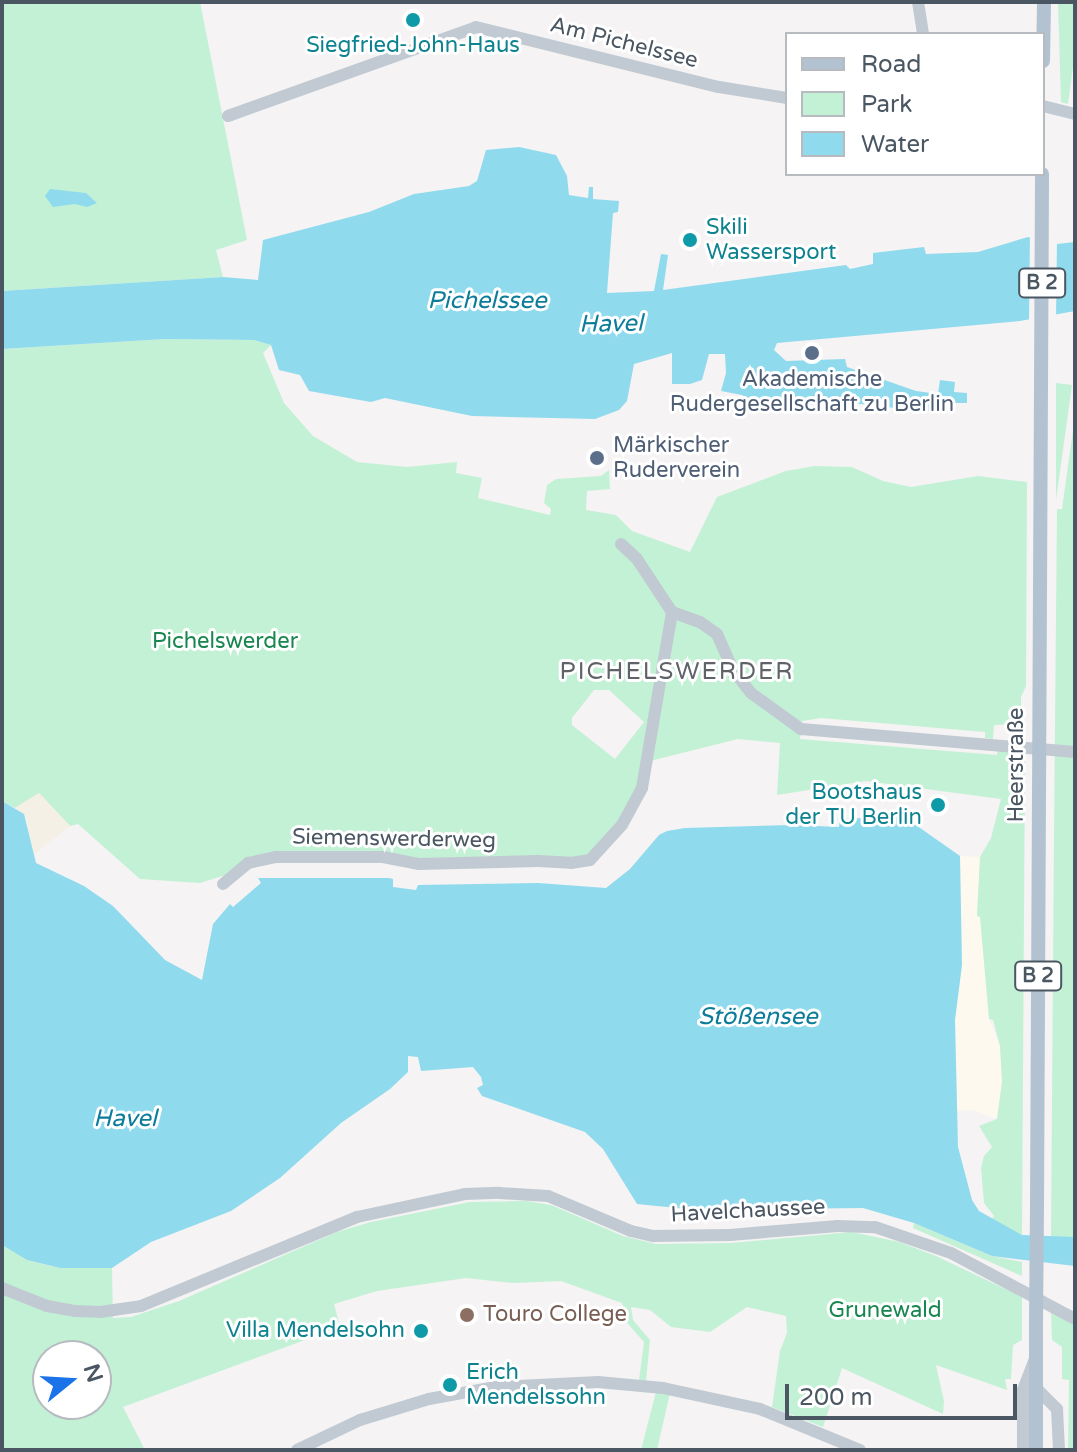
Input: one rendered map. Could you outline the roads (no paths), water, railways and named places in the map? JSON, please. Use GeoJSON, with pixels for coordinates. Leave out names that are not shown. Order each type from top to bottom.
{"type":"FeatureCollection","features":[{"type":"Feature","properties":{"kind":"main road"},"geometry":{"type":"LineString","coordinates":[[1043,32],[1044,2]]}},
{"type":"Feature","properties":{"kind":"main road","name":"Heerstraße"},"geometry":{"type":"LineString","coordinates":[[1036,1450],[1042,176]]}},
{"type":"Feature","properties":{"kind":"street"},"geometry":{"type":"LineString","coordinates":[[918,2],[923,32]]}},
{"type":"Feature","properties":{"kind":"street","name":"Am Pichelssee"},"geometry":{"type":"LineString","coordinates":[[228,116],[476,27],[705,84],[785,98]]}},
{"type":"Feature","properties":{"kind":"street"},"geometry":{"type":"LineString","coordinates":[[1045,106],[1075,114]]}},
{"type":"Feature","properties":{"kind":"street"},"geometry":{"type":"LineString","coordinates":[[621,544],[637,559],[672,612],[700,622],[717,634],[733,670],[751,693],[801,729],[1075,752]]}},
{"type":"Feature","properties":{"kind":"street","name":"Siemenswerderweg"},"geometry":{"type":"LineString","coordinates":[[223,884],[248,863],[276,857],[383,857],[419,864],[571,863],[590,860],[622,825],[642,788],[672,612]]}},
{"type":"Feature","properties":{"kind":"street","name":"Havelchaussee"},"geometry":{"type":"LineString","coordinates":[[2,1288],[47,1306],[75,1311],[100,1312],[141,1306],[357,1217],[465,1194],[499,1193],[548,1196],[631,1231],[653,1236],[730,1235],[838,1226],[875,1227],[965,1259],[1075,1319]]}},
{"type":"Feature","properties":{"kind":"street","name":"Heerstraße"},"geometry":{"type":"LineString","coordinates":[[1023,1450],[1023,1390],[1036,1356]]}},
{"type":"Feature","properties":{"kind":"street"},"geometry":{"type":"LineString","coordinates":[[297,1450],[360,1420],[429,1399],[496,1387],[598,1382],[663,1388],[760,1409],[860,1450]]}},
{"type":"Feature","properties":{"kind":"street"},"geometry":{"type":"LineString","coordinates":[[1036,1388],[1057,1409],[1059,1450]]}},
{"type":"Feature","properties":{"kind":"water"},"geometry":{"type":"Polygon","coordinates":[[[519,147],[556,155],[567,176],[569,195],[588,198],[589,187],[593,187],[593,199],[619,201],[618,212],[613,213],[607,293],[654,291],[661,254],[668,255],[663,290],[846,265],[850,269],[873,264],[873,253],[924,247],[926,254],[978,252],[1028,237],[1057,244],[1075,242],[1075,311],[1020,321],[777,343],[774,350],[786,361],[845,359],[847,367],[916,391],[938,394],[940,380],[955,382],[954,392],[967,393],[967,403],[953,403],[953,411],[844,402],[758,406],[742,395],[721,391],[726,373],[725,354],[709,354],[702,380],[690,384],[672,384],[672,353],[634,364],[627,401],[619,410],[595,419],[472,416],[385,398],[371,402],[309,391],[300,375],[279,370],[271,345],[254,340],[165,339],[2,349],[2,291],[223,277],[258,280],[263,240],[369,212],[414,194],[469,186],[477,181],[486,150],[519,147]]]}},
{"type":"Feature","properties":{"kind":"water"},"geometry":{"type":"Polygon","coordinates":[[[50,189],[86,193],[97,203],[87,207],[75,204],[53,207],[45,196],[50,189]]]}},
{"type":"Feature","properties":{"kind":"water","name":"Stößensee"},"geometry":{"type":"Polygon","coordinates":[[[2,801],[24,814],[36,863],[84,886],[113,906],[165,960],[202,980],[213,924],[230,904],[233,907],[261,883],[258,878],[389,878],[393,879],[393,887],[416,890],[418,885],[538,883],[606,888],[630,869],[659,835],[667,831],[793,825],[839,827],[840,819],[903,816],[960,856],[962,965],[955,1020],[958,1147],[972,1200],[979,1211],[1022,1235],[1075,1237],[1075,1266],[992,1256],[914,1223],[863,1208],[697,1210],[637,1204],[603,1149],[585,1132],[482,1096],[477,1088],[483,1085],[481,1077],[473,1067],[421,1071],[418,1057],[408,1056],[408,1072],[390,1089],[341,1123],[280,1178],[231,1211],[151,1242],[112,1268],[60,1268],[27,1260],[2,1245],[2,801]]]}},
{"type":"Feature","properties":{"kind":"place","name":"Siegfried-John-Haus"},"geometry":{"type":"Point","coordinates":[413,20]}},
{"type":"Feature","properties":{"kind":"place","name":"Skili Wassersport"},"geometry":{"type":"Point","coordinates":[690,240]}},
{"type":"Feature","properties":{"kind":"place","name":"Akademische Rudergesellschaft zu Berlin"},"geometry":{"type":"Point","coordinates":[812,353]}},
{"type":"Feature","properties":{"kind":"place","name":"Märkischer Ruderverein"},"geometry":{"type":"Point","coordinates":[597,458]}},
{"type":"Feature","properties":{"kind":"place","name":"Bootshaus der TU Berlin"},"geometry":{"type":"Point","coordinates":[938,805]}},
{"type":"Feature","properties":{"kind":"place","name":"Touro College"},"geometry":{"type":"Point","coordinates":[467,1315]}},
{"type":"Feature","properties":{"kind":"place","name":"Villa Mendelsohn"},"geometry":{"type":"Point","coordinates":[421,1331]}},
{"type":"Feature","properties":{"kind":"place","name":"Erich Mendelssohn"},"geometry":{"type":"Point","coordinates":[450,1385]}},
{"type":"Feature","properties":{"kind":"district","name":"PICHELSWERDER"},"geometry":{"type":"Point","coordinates":[677,672]}},
{"type":"Feature","properties":{"kind":"water label","name":"Pichelssee"},"geometry":{"type":"Point","coordinates":[487,301]}},
{"type":"Feature","properties":{"kind":"water label","name":"Havel"},"geometry":{"type":"Point","coordinates":[611,324]}},
{"type":"Feature","properties":{"kind":"water label","name":"Havel"},"geometry":{"type":"Point","coordinates":[125,1119]}},
{"type":"Feature","properties":{"kind":"park label","name":"Pichelswerder"},"geometry":{"type":"Point","coordinates":[225,642]}},
{"type":"Feature","properties":{"kind":"park label","name":"Grunewald"},"geometry":{"type":"Point","coordinates":[885,1311]}}]}
